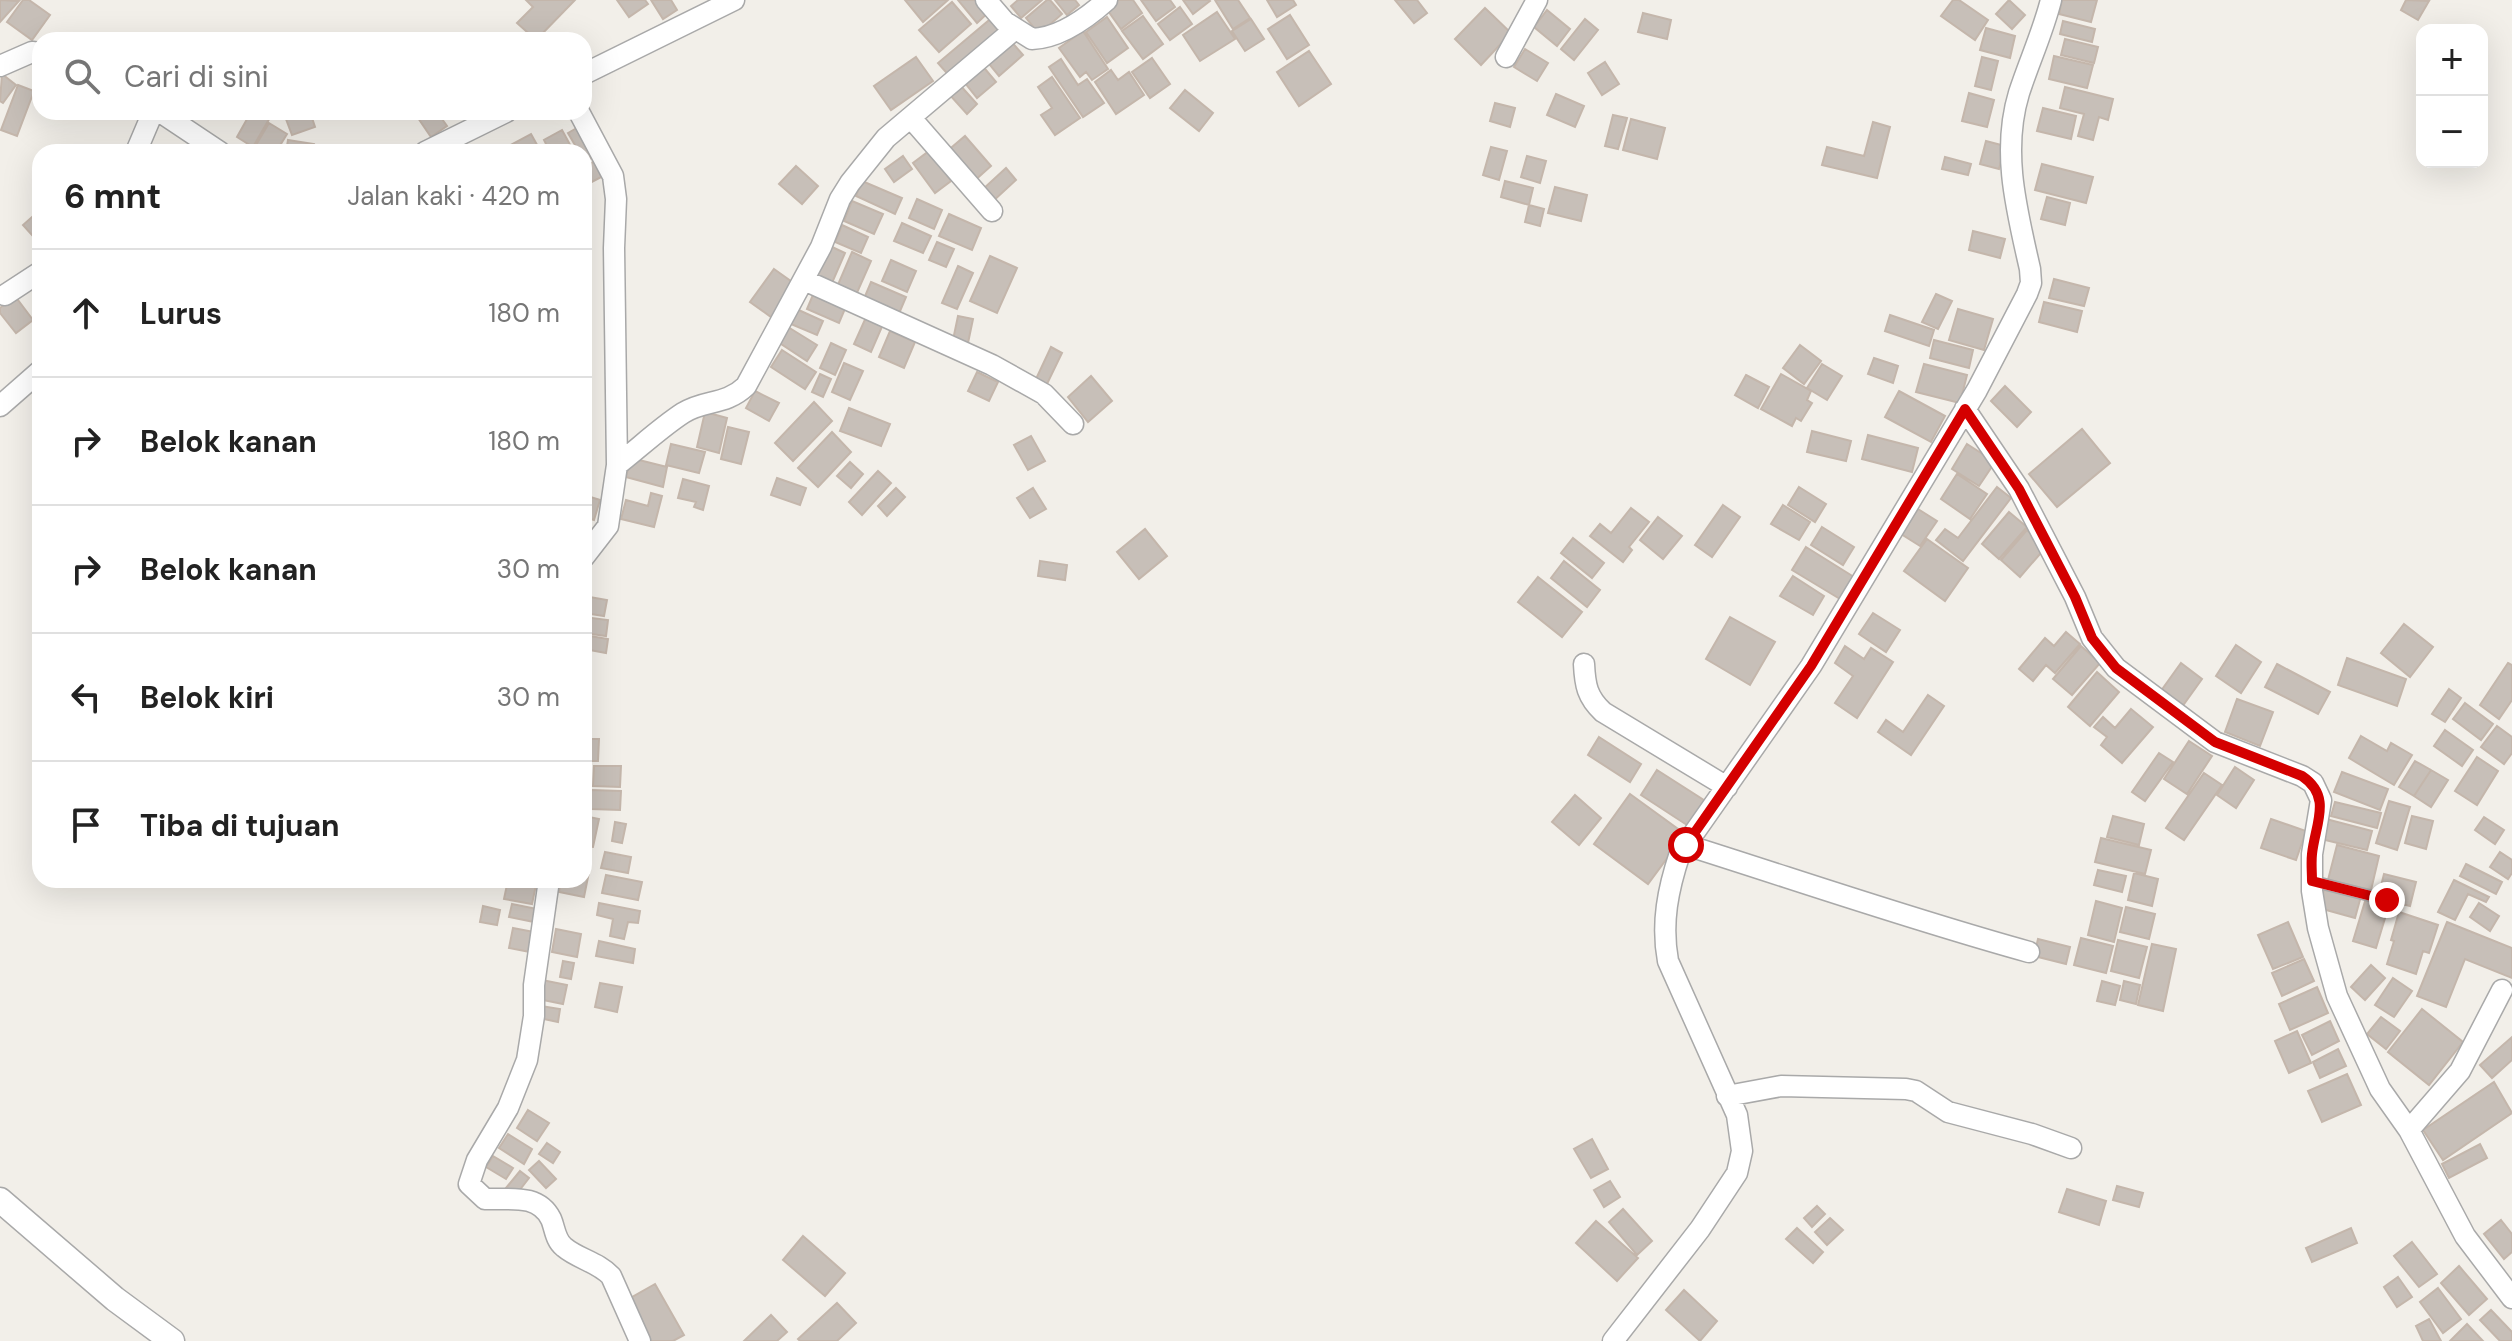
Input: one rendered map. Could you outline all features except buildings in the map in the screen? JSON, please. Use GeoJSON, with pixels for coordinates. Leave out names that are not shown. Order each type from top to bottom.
{"type":"FeatureCollection","features":[{"type":"Feature","properties":{"kind":"street"},"geometry":{"type":"LineString","coordinates":[[592,70],[734,0]]}},
{"type":"Feature","properties":{"kind":"street"},"geometry":{"type":"LineString","coordinates":[[986,0],[1015,29],[1032,39],[1043,39],[1091,15],[1107,0]]}},
{"type":"Feature","properties":{"kind":"street"},"geometry":{"type":"LineString","coordinates":[[1506,57],[1537,0]]}},
{"type":"Feature","properties":{"kind":"street"},"geometry":{"type":"LineString","coordinates":[[1613,1341],[1700,1229],[1737,1173],[1742,1151],[1737,1115],[1668,961],[1664,938],[1669,884],[1680,853],[1811,666],[1965,409],[2027,294],[2031,283],[2011,181],[2011,144],[2018,96],[2044,28],[2051,0]]}},
{"type":"Feature","properties":{"kind":"street"},"geometry":{"type":"LineString","coordinates":[[617,465],[682,414],[697,406],[735,396],[746,386],[821,247],[840,199],[850,183],[886,138],[1015,29]]}},
{"type":"Feature","properties":{"kind":"street"},"geometry":{"type":"LineString","coordinates":[[0,66],[32,52]]}},
{"type":"Feature","properties":{"kind":"street"},"geometry":{"type":"LineString","coordinates":[[911,118],[992,211]]}},
{"type":"Feature","properties":{"kind":"street"},"geometry":{"type":"LineString","coordinates":[[140,144],[152,120]]}},
{"type":"Feature","properties":{"kind":"street"},"geometry":{"type":"LineString","coordinates":[[167,120],[207,144]]}},
{"type":"Feature","properties":{"kind":"street"},"geometry":{"type":"LineString","coordinates":[[441,144],[490,120]]}},
{"type":"Feature","properties":{"kind":"street"},"geometry":{"type":"LineString","coordinates":[[583,120],[613,176],[616,199],[617,465],[608,526],[592,547]]}},
{"type":"Feature","properties":{"kind":"street"},"geometry":{"type":"LineString","coordinates":[[5,295],[32,277]]}},
{"type":"Feature","properties":{"kind":"street"},"geometry":{"type":"LineString","coordinates":[[804,280],[992,365],[1044,394],[1073,424]]}},
{"type":"Feature","properties":{"kind":"street"},"geometry":{"type":"LineString","coordinates":[[0,406],[32,378]]}},
{"type":"Feature","properties":{"kind":"street"},"geometry":{"type":"LineString","coordinates":[[1965,409],[2019,489],[2075,597],[2092,638],[2116,668],[2215,742],[2313,783],[2321,800],[2312,854],[2312,881],[2318,928],[2337,996],[2380,1089],[2409,1130],[2465,1236],[2512,1298]]}},
{"type":"Feature","properties":{"kind":"street"},"geometry":{"type":"LineString","coordinates":[[1584,664],[1587,691],[1591,701],[1603,712],[1727,787]]}},
{"type":"Feature","properties":{"kind":"street"},"geometry":{"type":"LineString","coordinates":[[1686,845],[1909,919],[2029,952]]}},
{"type":"Feature","properties":{"kind":"street"},"geometry":{"type":"LineString","coordinates":[[548,888],[527,1060],[508,1108],[477,1160],[469,1184],[485,1199],[532,1200],[542,1206],[563,1246],[605,1269],[611,1276],[640,1341]]}},
{"type":"Feature","properties":{"kind":"street"},"geometry":{"type":"LineString","coordinates":[[2409,1130],[2460,1071],[2502,990]]}},
{"type":"Feature","properties":{"kind":"street"},"geometry":{"type":"LineString","coordinates":[[1727,1096],[1781,1086],[1906,1089],[1916,1091],[1948,1112],[2032,1134],[2071,1148]]}},
{"type":"Feature","properties":{"kind":"street"},"geometry":{"type":"LineString","coordinates":[[0,1200],[115,1299],[172,1341]]}},
{"type":"Feature","properties":{"kind":"lane"},"geometry":{"type":"LineString","coordinates":[[2312,881],[2387,900]]}},
{"type":"Feature","properties":{"kind":"route"},"geometry":{"type":"LineString","coordinates":[[1686,845],[1811,666],[1965,409],[2019,489],[2075,597],[2092,638],[2116,668],[2215,742],[2313,783],[2321,800],[2312,854],[2312,881],[2387,900]]}}]}
